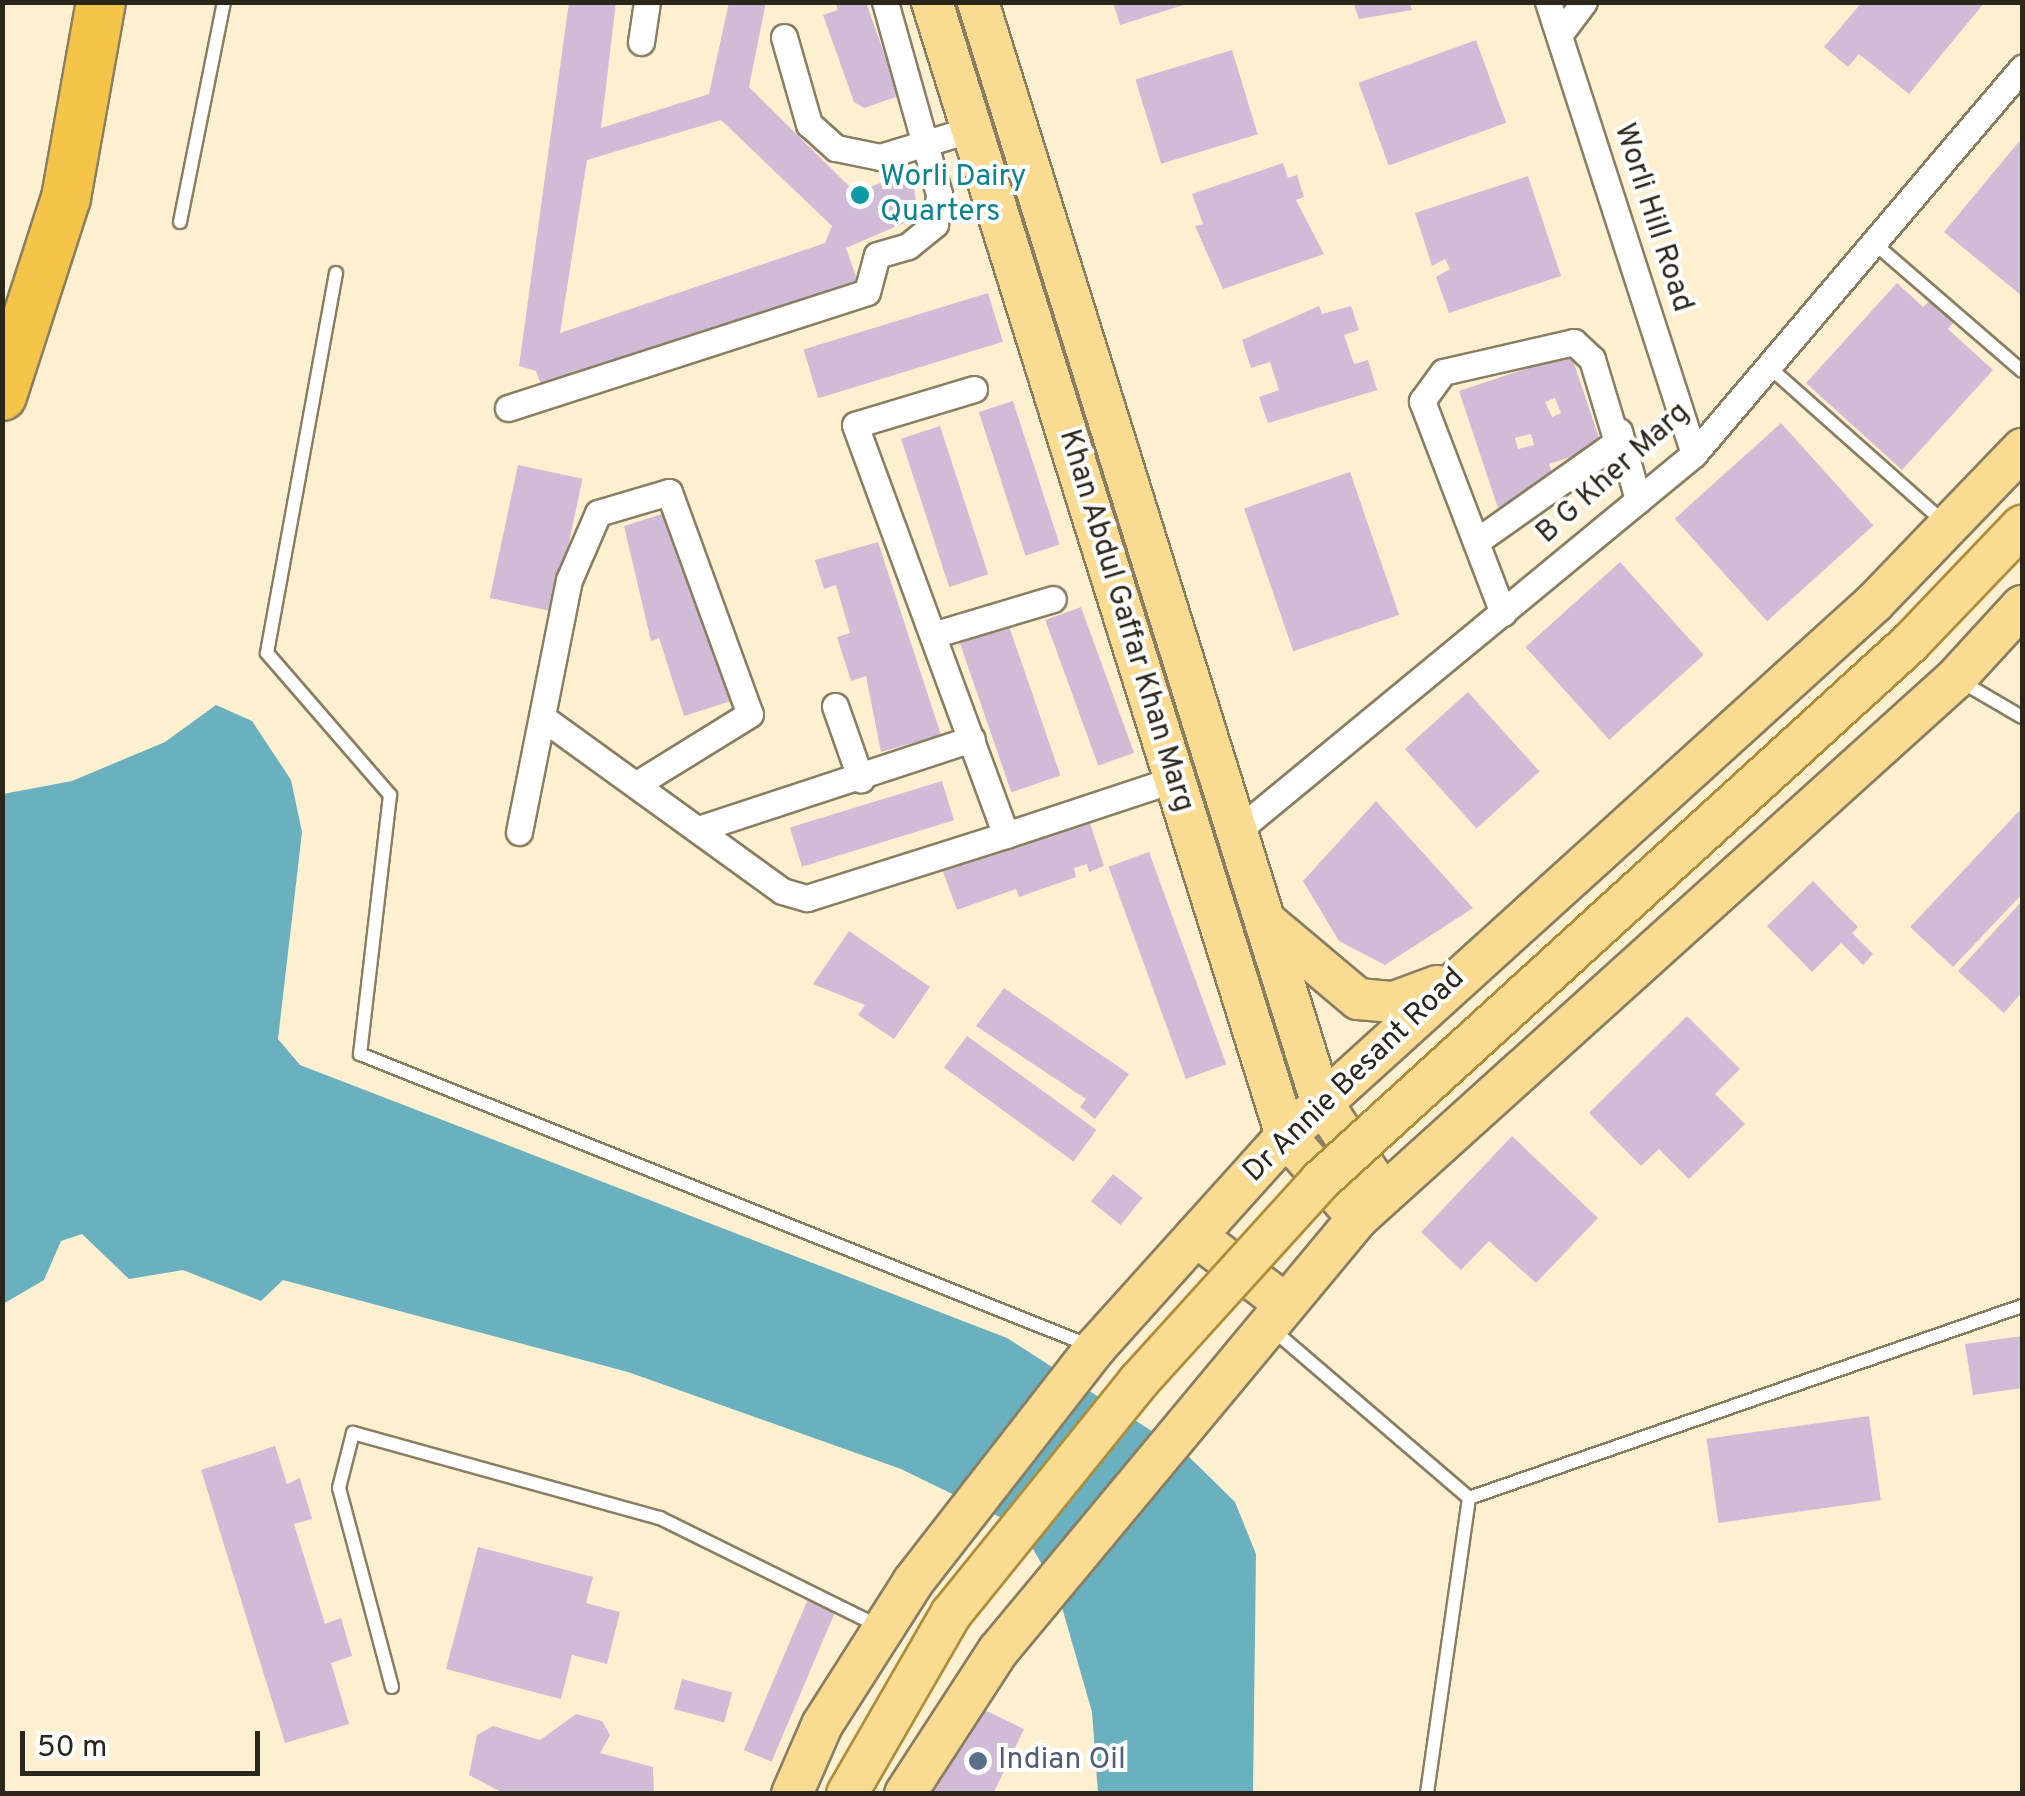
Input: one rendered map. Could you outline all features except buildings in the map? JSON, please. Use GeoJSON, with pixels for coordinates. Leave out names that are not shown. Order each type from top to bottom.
{"type":"FeatureCollection","features":[{"type":"Feature","properties":{"kind":"highway"},"geometry":{"type":"LineString","coordinates":[[2,396],[66,198],[101,2]]}},
{"type":"Feature","properties":{"kind":"main road","name":"Khan Abdul Gaffar Khan Marg"},"geometry":{"type":"LineString","coordinates":[[932,2],[1286,1136],[1370,1206]]}},
{"type":"Feature","properties":{"kind":"main road","name":"Khan Abdul Gaffar Khan Marg"},"geometry":{"type":"LineString","coordinates":[[978,2],[1321,1101],[1370,1206]]}},
{"type":"Feature","properties":{"kind":"main road","name":"Dr Annie Besant Road"},"geometry":{"type":"LineString","coordinates":[[792,1794],[822,1725],[913,1582],[1094,1348],[1286,1136],[1948,526],[2022,449]]}},
{"type":"Feature","properties":{"kind":"main road","name":"Dr Annie Besant Road"},"geometry":{"type":"LineString","coordinates":[[848,1794],[951,1614],[1138,1382],[1320,1181],[1910,642],[2022,526]]}},
{"type":"Feature","properties":{"kind":"main road"},"geometry":{"type":"LineString","coordinates":[[906,1794],[998,1651],[1184,1419],[1370,1206],[1627,968],[1955,678],[2022,606]]}},
{"type":"Feature","properties":{"kind":"main road"},"geometry":{"type":"LineString","coordinates":[[1557,887],[1627,968]]}},
{"type":"Feature","properties":{"kind":"main road"},"geometry":{"type":"LineString","coordinates":[[1264,919],[1358,998],[1394,1002],[1452,981]]}},
{"type":"Feature","properties":{"kind":"main road"},"geometry":{"type":"LineString","coordinates":[[1196,1236],[1275,1313]]}},
{"type":"Feature","properties":{"kind":"street"},"geometry":{"type":"LineString","coordinates":[[641,42],[647,2]]}},
{"type":"Feature","properties":{"kind":"street"},"geometry":{"type":"LineString","coordinates":[[508,408],[868,292],[872,260],[908,246],[940,212],[926,143],[885,2]]}},
{"type":"Feature","properties":{"kind":"street","name":"Worli Hill Road"},"geometry":{"type":"LineString","coordinates":[[1548,2],[1694,454]]}},
{"type":"Feature","properties":{"kind":"street"},"geometry":{"type":"LineString","coordinates":[[1558,35],[1584,2]]}},
{"type":"Feature","properties":{"kind":"street"},"geometry":{"type":"LineString","coordinates":[[784,38],[809,124],[836,148],[864,158],[972,129]]}},
{"type":"Feature","properties":{"kind":"street","name":"B G Kher Marg"},"geometry":{"type":"LineString","coordinates":[[1237,831],[1694,454],[2022,68]]}},
{"type":"Feature","properties":{"kind":"street"},"geometry":{"type":"LineString","coordinates":[[1503,614],[1422,401],[1443,372],[1574,342],[1592,359],[1619,431],[1638,500]]}},
{"type":"Feature","properties":{"kind":"street"},"geometry":{"type":"LineString","coordinates":[[974,389],[855,425],[1006,834]]}},
{"type":"Feature","properties":{"kind":"street"},"geometry":{"type":"LineString","coordinates":[[1477,540],[1612,453],[1619,431]]}},
{"type":"Feature","properties":{"kind":"street"},"geometry":{"type":"LineString","coordinates":[[518,832],[569,580],[598,513],[669,492],[750,714],[640,782]]}},
{"type":"Feature","properties":{"kind":"street"},"geometry":{"type":"LineString","coordinates":[[933,635],[1053,599]]}},
{"type":"Feature","properties":{"kind":"street"},"geometry":{"type":"LineString","coordinates":[[835,706],[860,780]]}},
{"type":"Feature","properties":{"kind":"street"},"geometry":{"type":"LineString","coordinates":[[543,718],[640,782],[782,891],[807,898],[1175,779]]}},
{"type":"Feature","properties":{"kind":"street"},"geometry":{"type":"LineString","coordinates":[[702,828],[860,780],[972,739]]}},
{"type":"Feature","properties":{"kind":"lane"},"geometry":{"type":"LineString","coordinates":[[180,222],[224,2]]}},
{"type":"Feature","properties":{"kind":"lane"},"geometry":{"type":"LineString","coordinates":[[1875,244],[2022,370]]}},
{"type":"Feature","properties":{"kind":"lane"},"geometry":{"type":"LineString","coordinates":[[336,273],[267,653],[390,795],[360,1054],[1094,1348]]}},
{"type":"Feature","properties":{"kind":"lane"},"geometry":{"type":"LineString","coordinates":[[1768,366],[1948,526]]}},
{"type":"Feature","properties":{"kind":"lane"},"geometry":{"type":"LineString","coordinates":[[1955,678],[2022,717]]}},
{"type":"Feature","properties":{"kind":"lane"},"geometry":{"type":"LineString","coordinates":[[1470,1498],[2022,1306]]}},
{"type":"Feature","properties":{"kind":"lane"},"geometry":{"type":"LineString","coordinates":[[1275,1313],[1470,1498]]}},
{"type":"Feature","properties":{"kind":"lane"},"geometry":{"type":"LineString","coordinates":[[392,1688],[338,1488],[353,1433],[660,1518],[885,1629]]}},
{"type":"Feature","properties":{"kind":"lane"},"geometry":{"type":"LineString","coordinates":[[1427,1794],[1470,1498]]}},
{"type":"Feature","properties":{"kind":"water"},"geometry":{"type":"Polygon","coordinates":[[[216,705],[252,721],[291,780],[302,832],[278,1039],[300,1065],[1007,1338],[1183,1451],[1235,1502],[1256,1554],[1253,1793],[1098,1793],[1092,1712],[1057,1590],[1020,1527],[901,1469],[628,1372],[283,1280],[261,1301],[183,1270],[129,1279],[82,1234],[61,1241],[44,1280],[3,1304],[3,794],[72,781],[165,742],[216,705]]]}},
{"type":"Feature","properties":{"kind":"place","name":"Worli Dairy Quarters"},"geometry":{"type":"Point","coordinates":[860,195]}},
{"type":"Feature","properties":{"kind":"place","name":"Indian Oil"},"geometry":{"type":"Point","coordinates":[978,1761]}}]}
